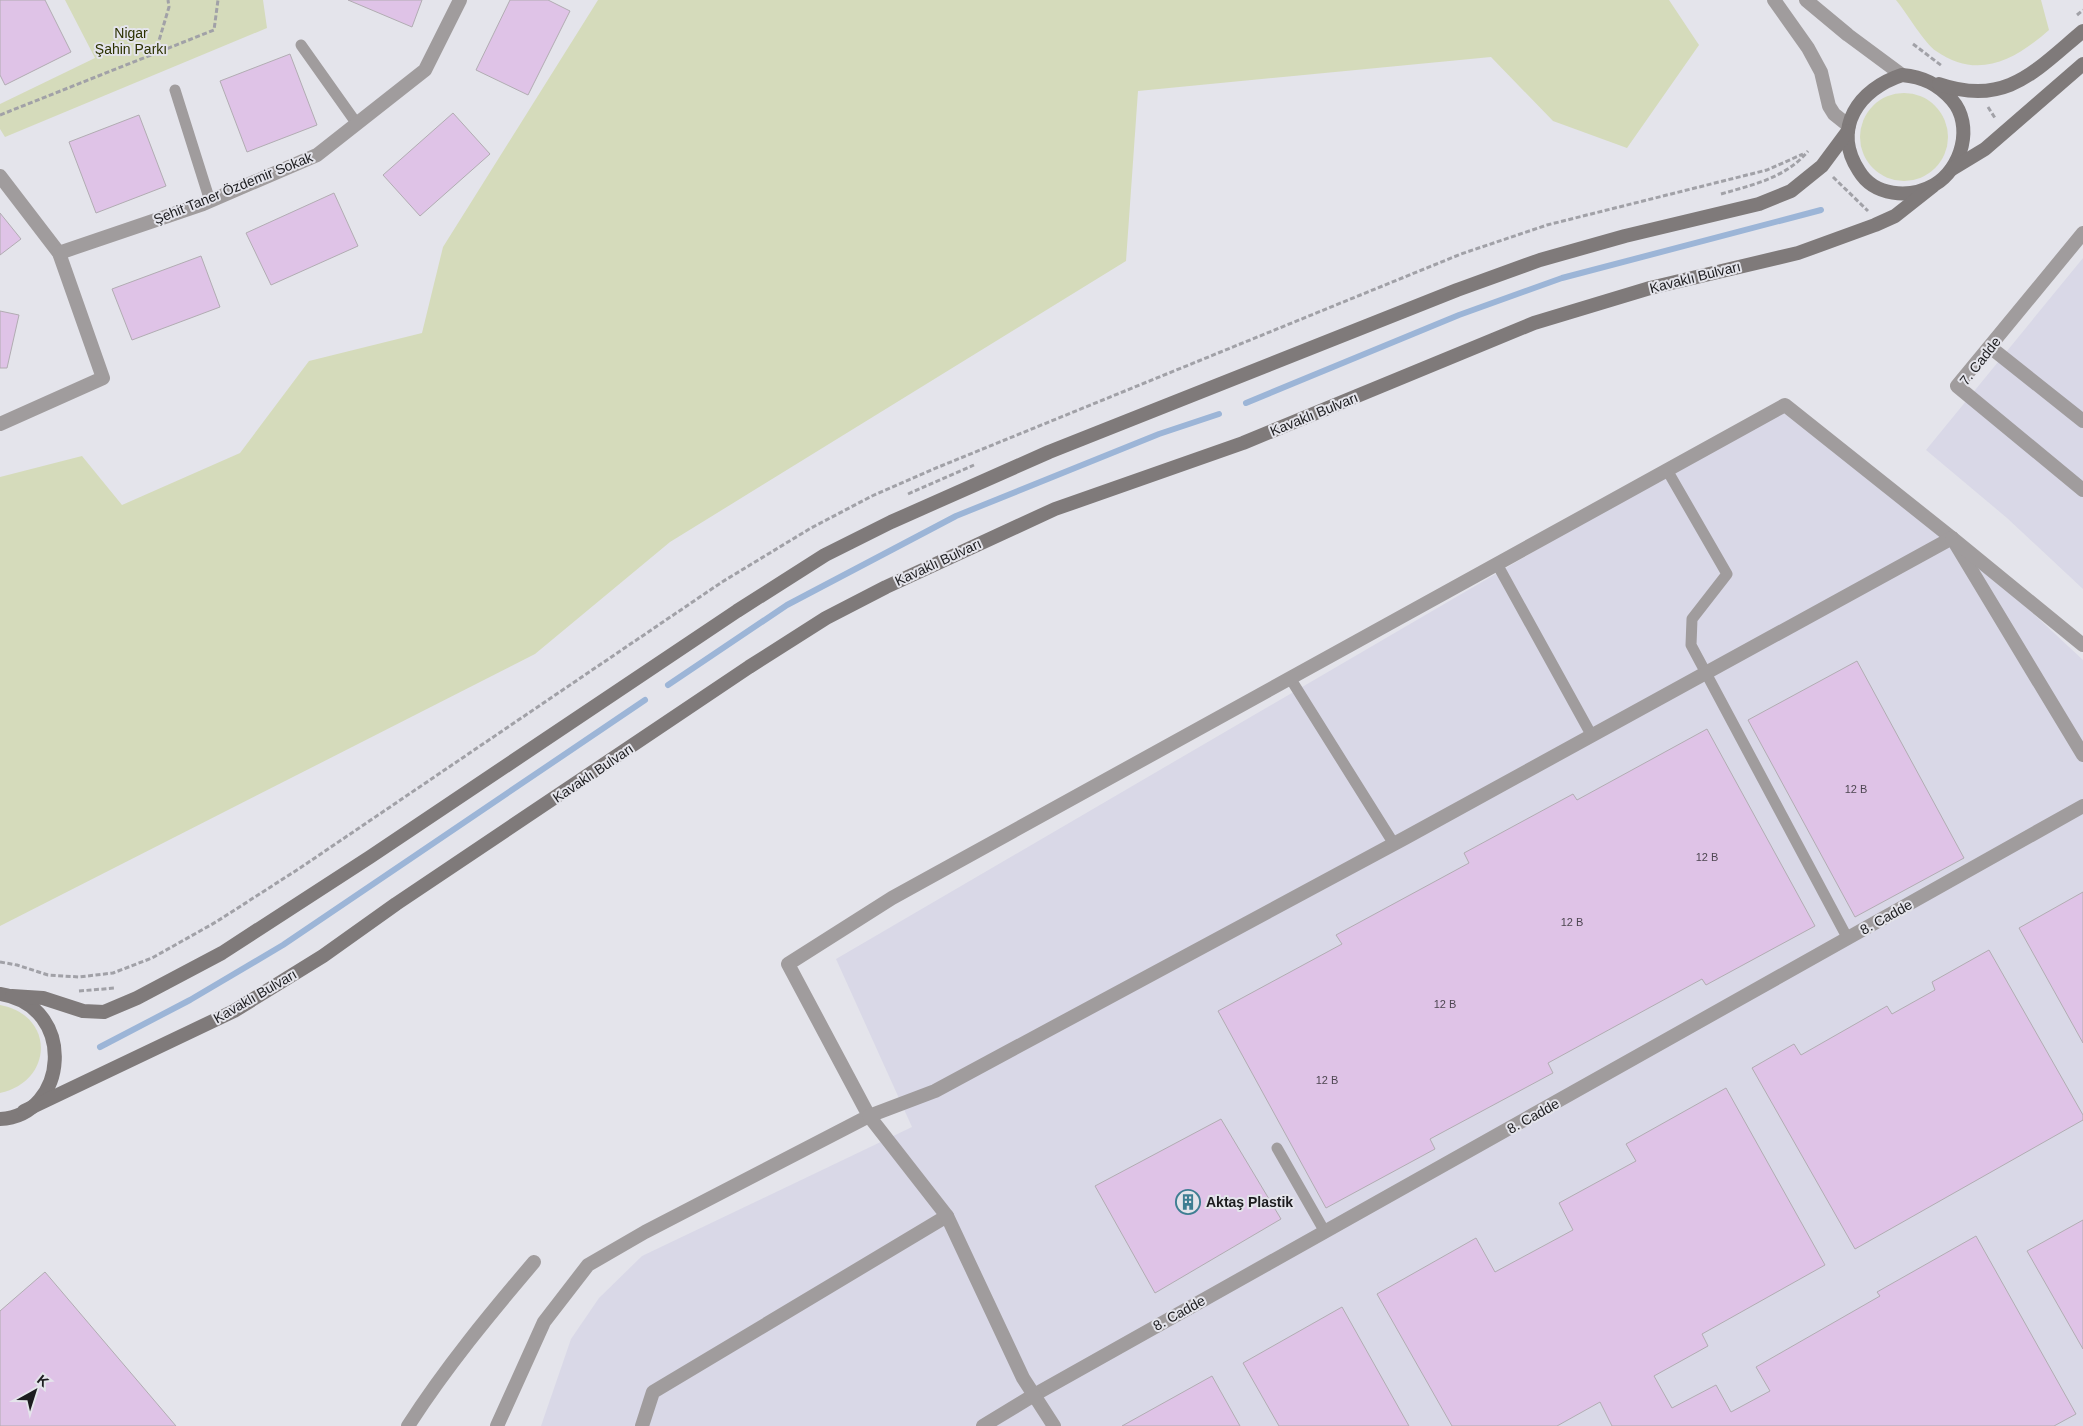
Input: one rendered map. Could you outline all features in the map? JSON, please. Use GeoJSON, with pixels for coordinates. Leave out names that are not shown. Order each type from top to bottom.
{"type":"FeatureCollection","features":[{"type":"Feature","properties":{"kind":"main road"},"geometry":{"type":"LineString","coordinates":[[1931,82],[1954,89],[1985,92],[2012,85],[2032,74],[2083,31]]}},
{"type":"Feature","properties":{"kind":"main road"},"geometry":{"type":"LineString","coordinates":[[1950,171],[1959,155],[1964,137],[1963,120],[1955,104],[1944,90],[1918,76],[1902,75],[1886,80],[1868,93],[1856,107],[1848,128],[1847,142],[1852,160],[1862,177],[1877,188],[1895,194],[1933,186],[1950,171],[1985,149],[2083,64]]}},
{"type":"Feature","properties":{"kind":"main road","name":"Kavaklı Bulvarı"},"geometry":{"type":"LineString","coordinates":[[6,995],[43,998],[83,1011],[104,1012],[137,998],[222,953],[370,858],[825,554],[891,522],[1068,445],[1466,287],[1540,260],[1759,204],[1792,191],[1822,166],[1848,128]]}},
{"type":"Feature","properties":{"kind":"main road","name":"Kavaklı Bulvarı"},"geometry":{"type":"LineString","coordinates":[[2,1119],[24,1111],[234,1011],[323,956],[396,904],[749,667],[826,618],[886,587],[1055,509],[1243,443],[1534,323],[1650,288],[1798,253],[1876,225],[1895,216],[1933,186]]}},
{"type":"Feature","properties":{"kind":"main road","name":"Kavaklı Bulvarı"},"geometry":{"type":"LineString","coordinates":[[6,995],[31,1006],[46,1022],[54,1041],[56,1062],[51,1082],[40,1098],[24,1111]]}},
{"type":"Feature","properties":{"kind":"street","name":"Şehit Taner Özdemir Sokak"},"geometry":{"type":"LineString","coordinates":[[59,253],[210,201],[317,156],[425,70],[460,0]]}},
{"type":"Feature","properties":{"kind":"street"},"geometry":{"type":"LineString","coordinates":[[1774,0],[1808,48],[1821,72],[1829,106],[1848,128]]}},
{"type":"Feature","properties":{"kind":"street"},"geometry":{"type":"LineString","coordinates":[[1806,0],[1848,35],[1902,75]]}},
{"type":"Feature","properties":{"kind":"street"},"geometry":{"type":"LineString","coordinates":[[0,176],[59,253],[103,378],[0,424]]}},
{"type":"Feature","properties":{"kind":"street","name":"7. Cadde"},"geometry":{"type":"LineString","coordinates":[[2083,233],[1957,386],[2083,490]]}},
{"type":"Feature","properties":{"kind":"street"},"geometry":{"type":"LineString","coordinates":[[1990,347],[2083,421]]}},
{"type":"Feature","properties":{"kind":"street"},"geometry":{"type":"LineString","coordinates":[[1054,1426],[1023,1378],[947,1216],[869,1116],[788,964],[892,898],[1785,405],[2083,645]]}},
{"type":"Feature","properties":{"kind":"street"},"geometry":{"type":"LineString","coordinates":[[497,1426],[544,1322],[588,1265],[671,1218],[869,1116],[935,1091],[1394,844],[1952,538]]}},
{"type":"Feature","properties":{"kind":"street"},"geometry":{"type":"LineString","coordinates":[[1952,538],[2083,755]]}},
{"type":"Feature","properties":{"kind":"street","name":"8. Cadde"},"geometry":{"type":"LineString","coordinates":[[983,1426],[1034,1395],[2083,806]]}},
{"type":"Feature","properties":{"kind":"street"},"geometry":{"type":"LineString","coordinates":[[642,1426],[653,1392],[947,1216]]}},
{"type":"Feature","properties":{"kind":"street"},"geometry":{"type":"LineString","coordinates":[[408,1426],[432,1389],[476,1329],[534,1262]]}},
{"type":"Feature","properties":{"kind":"lane"},"geometry":{"type":"LineString","coordinates":[[301,45],[357,124]]}},
{"type":"Feature","properties":{"kind":"lane"},"geometry":{"type":"LineString","coordinates":[[174,90],[210,201]]}},
{"type":"Feature","properties":{"kind":"lane"},"geometry":{"type":"LineString","coordinates":[[1667,470],[1727,574],[1692,619],[1691,646],[1704,674],[1848,939]]}},
{"type":"Feature","properties":{"kind":"lane"},"geometry":{"type":"LineString","coordinates":[[1497,564],[1592,736]]}},
{"type":"Feature","properties":{"kind":"lane"},"geometry":{"type":"LineString","coordinates":[[1290,678],[1394,844]]}},
{"type":"Feature","properties":{"kind":"lane"},"geometry":{"type":"LineString","coordinates":[[1277,1148],[1325,1232]]}},
{"type":"Feature","properties":{"kind":"path"},"geometry":{"type":"LineString","coordinates":[[155,55],[169,6],[168,0]]}},
{"type":"Feature","properties":{"kind":"path"},"geometry":{"type":"LineString","coordinates":[[0,115],[214,30],[218,0]]}},
{"type":"Feature","properties":{"kind":"path"},"geometry":{"type":"LineString","coordinates":[[2072,20],[2083,10]]}},
{"type":"Feature","properties":{"kind":"path"},"geometry":{"type":"LineString","coordinates":[[1913,44],[1945,68]]}},
{"type":"Feature","properties":{"kind":"path"},"geometry":{"type":"LineString","coordinates":[[1986,104],[1998,122]]}},
{"type":"Feature","properties":{"kind":"path"},"geometry":{"type":"LineString","coordinates":[[1720,194],[1768,180],[1785,171],[1808,152]]}},
{"type":"Feature","properties":{"kind":"path"},"geometry":{"type":"LineString","coordinates":[[1829,173],[1872,214]]}},
{"type":"Feature","properties":{"kind":"path"},"geometry":{"type":"LineString","coordinates":[[900,498],[981,462]]}},
{"type":"Feature","properties":{"kind":"path"},"geometry":{"type":"LineString","coordinates":[[72,991],[119,987]]}},
{"type":"Feature","properties":{"kind":"shaded area"},"geometry":{"type":"Polygon","coordinates":[[[2083,258],[2083,589],[2007,518],[1926,450],[2083,258]]]}},
{"type":"Feature","properties":{"kind":"shaded area"},"geometry":{"type":"Polygon","coordinates":[[[1785,405],[1952,538],[2083,660],[2083,1426],[541,1426],[571,1339],[599,1298],[642,1256],[912,1127],[836,959],[1785,405]]]}},
{"type":"Feature","properties":{"kind":"green space","name":"Nigar Şahin Parkı"},"geometry":{"type":"Polygon","coordinates":[[[65,0],[263,0],[267,28],[5,137],[0,129],[0,104],[95,58],[65,0]]]}},
{"type":"Feature","properties":{"kind":"green space"},"geometry":{"type":"Polygon","coordinates":[[[598,0],[1669,0],[1699,45],[1627,148],[1553,121],[1491,57],[1138,91],[1126,261],[670,542],[535,654],[0,926],[0,477],[82,456],[122,505],[240,453],[309,361],[422,333],[443,247],[598,0]]]}},
{"type":"Feature","properties":{"kind":"green space"},"geometry":{"type":"Polygon","coordinates":[[[1896,0],[2041,0],[2049,30],[2023,50],[1996,63],[1982,65],[1967,64],[1952,60],[1936,51],[1921,35],[1896,0]]]}},
{"type":"Feature","properties":{"kind":"green space"},"geometry":{"type":"Polygon","coordinates":[[[1904,93],[1921,97],[1935,106],[1944,120],[1948,137],[1944,154],[1935,168],[1921,177],[1904,181],[1887,177],[1873,168],[1864,154],[1860,137],[1864,120],[1873,106],[1887,97],[1904,93]]]}},
{"type":"Feature","properties":{"kind":"green space"},"geometry":{"type":"Polygon","coordinates":[[[0,1005],[18,1011],[31,1021],[38,1034],[41,1048],[38,1063],[31,1076],[18,1086],[0,1093],[0,1005]]]}},
{"type":"Feature","properties":{"kind":"building"},"geometry":{"type":"Polygon","coordinates":[[[0,0],[45,0],[71,52],[5,85],[0,75],[0,0]]]}},
{"type":"Feature","properties":{"kind":"building"},"geometry":{"type":"Polygon","coordinates":[[[348,0],[422,0],[412,27],[348,0]]]}},
{"type":"Feature","properties":{"kind":"building"},"geometry":{"type":"Polygon","coordinates":[[[510,0],[548,0],[570,11],[528,95],[476,70],[510,0]]]}},
{"type":"Feature","properties":{"kind":"building"},"geometry":{"type":"Polygon","coordinates":[[[290,54],[317,125],[247,152],[220,81],[290,54]]]}},
{"type":"Feature","properties":{"kind":"building"},"geometry":{"type":"Polygon","coordinates":[[[453,113],[490,154],[420,216],[383,175],[453,113]]]}},
{"type":"Feature","properties":{"kind":"building"},"geometry":{"type":"Polygon","coordinates":[[[139,115],[166,186],[96,213],[69,142],[139,115]]]}},
{"type":"Feature","properties":{"kind":"building"},"geometry":{"type":"Polygon","coordinates":[[[334,193],[358,246],[271,285],[246,233],[334,193]]]}},
{"type":"Feature","properties":{"kind":"building"},"geometry":{"type":"Polygon","coordinates":[[[0,213],[21,239],[0,255],[0,213]]]}},
{"type":"Feature","properties":{"kind":"building"},"geometry":{"type":"Polygon","coordinates":[[[201,256],[220,307],[132,340],[112,289],[201,256]]]}},
{"type":"Feature","properties":{"kind":"building"},"geometry":{"type":"Polygon","coordinates":[[[0,311],[19,315],[7,368],[0,368],[0,311]]]}},
{"type":"Feature","properties":{"kind":"building"},"geometry":{"type":"Polygon","coordinates":[[[1857,661],[1964,858],[1855,917],[1748,720],[1857,661]]]}},
{"type":"Feature","properties":{"kind":"building"},"geometry":{"type":"Polygon","coordinates":[[[1707,729],[1815,926],[1706,985],[1702,979],[1548,1063],[1553,1073],[1430,1139],[1435,1149],[1326,1208],[1218,1011],[1342,944],[1336,935],[1469,863],[1464,853],[1573,794],[1577,800],[1707,729]]]}},
{"type":"Feature","properties":{"kind":"building"},"geometry":{"type":"Polygon","coordinates":[[[2083,892],[2083,1043],[2019,928],[2083,892]]]}},
{"type":"Feature","properties":{"kind":"building"},"geometry":{"type":"Polygon","coordinates":[[[1989,950],[2083,1115],[2083,1120],[1855,1249],[1752,1068],[1794,1044],[1801,1055],[1887,1006],[1892,1014],[1935,990],[1932,982],[1989,950]]]}},
{"type":"Feature","properties":{"kind":"building"},"geometry":{"type":"Polygon","coordinates":[[[1726,1088],[1825,1265],[1702,1334],[1708,1346],[1654,1376],[1672,1408],[1716,1385],[1731,1412],[1770,1391],[1756,1367],[1880,1296],[1877,1292],[1976,1236],[2076,1414],[2054,1426],[1612,1426],[1600,1402],[1557,1426],[1452,1426],[1377,1294],[1476,1238],[1495,1272],[1573,1230],[1559,1203],[1636,1161],[1626,1144],[1726,1088]]]}},
{"type":"Feature","properties":{"kind":"building","name":"Aktaş Plastik"},"geometry":{"type":"Polygon","coordinates":[[[1221,1119],[1281,1219],[1155,1293],[1095,1186],[1221,1119]]]}},
{"type":"Feature","properties":{"kind":"building"},"geometry":{"type":"Polygon","coordinates":[[[2083,1220],[2083,1349],[2027,1251],[2083,1220]]]}},
{"type":"Feature","properties":{"kind":"building"},"geometry":{"type":"Polygon","coordinates":[[[45,1272],[176,1426],[0,1426],[0,1311],[45,1272]]]}},
{"type":"Feature","properties":{"kind":"building"},"geometry":{"type":"Polygon","coordinates":[[[1342,1307],[1409,1426],[1279,1426],[1243,1363],[1342,1307]]]}},
{"type":"Feature","properties":{"kind":"building"},"geometry":{"type":"Polygon","coordinates":[[[1212,1376],[1240,1426],[1122,1426],[1212,1376]]]}},
{"type":"Feature","properties":{"kind":"waterway"},"geometry":{"type":"LineString","coordinates":[[1246,403],[1459,315],[1562,278],[1821,210]]}},
{"type":"Feature","properties":{"kind":"waterway"},"geometry":{"type":"LineString","coordinates":[[668,685],[787,605],[956,516],[1159,434],[1219,414]]}},
{"type":"Feature","properties":{"kind":"waterway"},"geometry":{"type":"LineString","coordinates":[[100,1047],[190,1000],[283,945],[645,700]]}},
{"type":"Feature","properties":{"kind":"place","name":"Aktaş Plastik"},"geometry":{"type":"Point","coordinates":[1188,1202]}}]}
